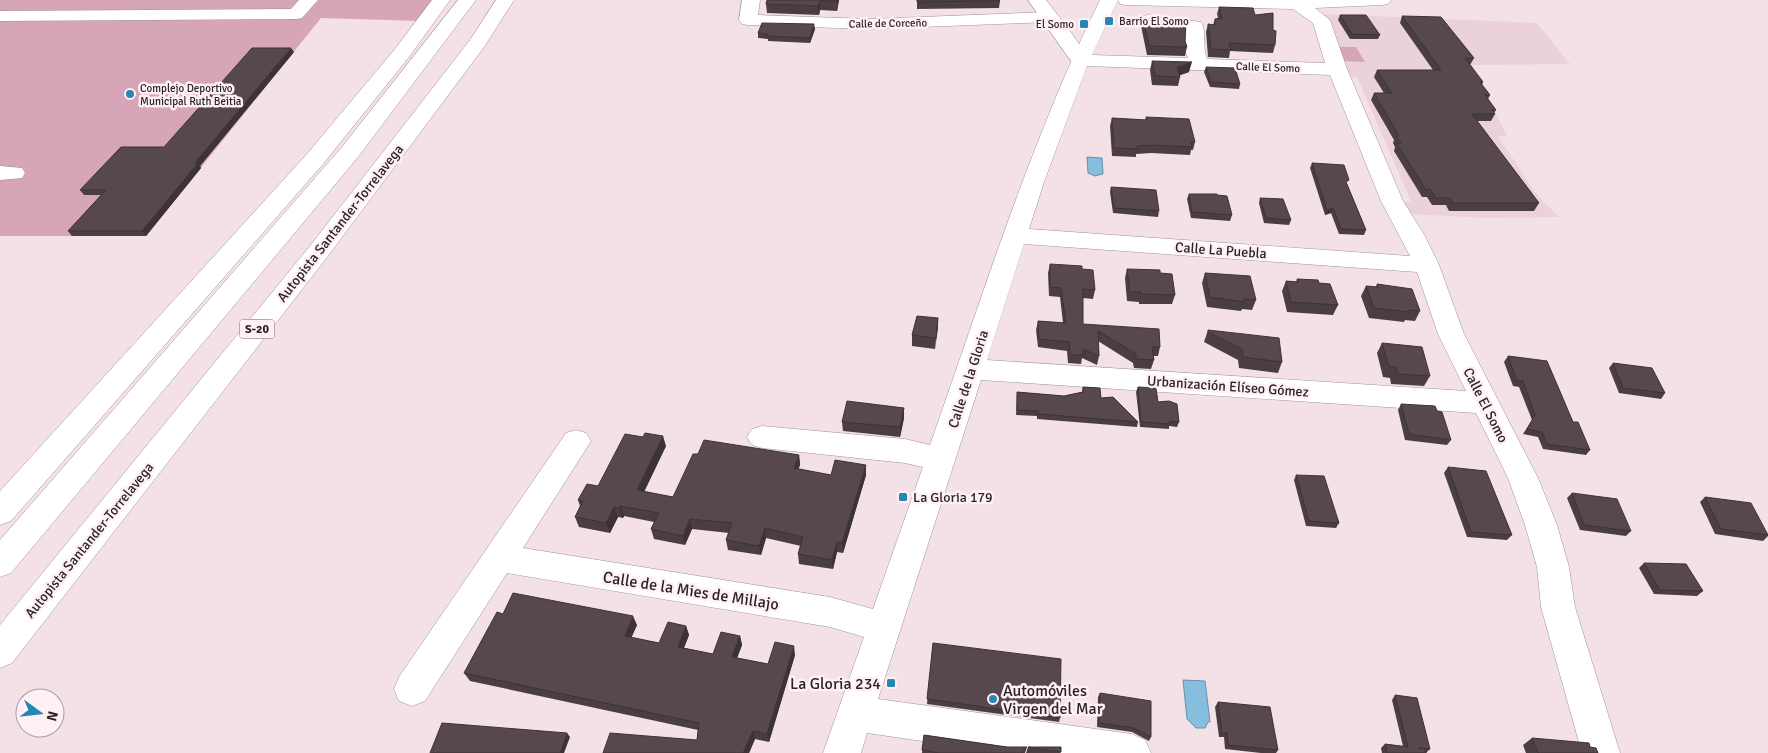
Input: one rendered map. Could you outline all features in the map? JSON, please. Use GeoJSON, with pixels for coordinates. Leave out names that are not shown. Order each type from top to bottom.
{"type":"FeatureCollection","features":[{"type":"Feature","properties":{"kind":"main road"},"geometry":{"type":"LineString","coordinates":[[0,4],[6,0]]}},
{"type":"Feature","properties":{"kind":"main road"},"geometry":{"type":"LineString","coordinates":[[0,16],[296,14],[309,0]]}},
{"type":"Feature","properties":{"kind":"main road"},"geometry":{"type":"LineString","coordinates":[[0,512],[315,159],[402,53],[441,0]]}},
{"type":"Feature","properties":{"kind":"main road"},"geometry":{"type":"LineString","coordinates":[[0,563],[350,152],[437,42],[466,0]]}},
{"type":"Feature","properties":{"kind":"main road","name":"Autopista Santander-Torrelavega"},"geometry":{"type":"LineString","coordinates":[[0,652],[319,251],[477,43],[505,0]]}},
{"type":"Feature","properties":{"kind":"main road","name":"Calle de Corceño"},"geometry":{"type":"LineString","coordinates":[[751,0],[748,20],[869,24],[1049,16]]}},
{"type":"Feature","properties":{"kind":"main road"},"geometry":{"type":"LineString","coordinates":[[1037,0],[1077,47],[1106,7],[1195,26],[1194,50],[1200,64]]}},
{"type":"Feature","properties":{"kind":"main road"},"geometry":{"type":"LineString","coordinates":[[1126,12],[1382,0]]}},
{"type":"Feature","properties":{"kind":"main road","name":"Calle El Somo"},"geometry":{"type":"LineString","coordinates":[[1296,4],[1322,20],[1337,69],[1392,200],[1427,265],[1451,334],[1523,478],[1542,525],[1553,567],[1558,607],[1601,753]]}},
{"type":"Feature","properties":{"kind":"main road"},"geometry":{"type":"LineString","coordinates":[[0,8],[27,8],[18,16]]}},
{"type":"Feature","properties":{"kind":"main road","name":"Calle El Somo"},"geometry":{"type":"LineString","coordinates":[[1077,47],[1200,64],[1337,69]]}},
{"type":"Feature","properties":{"kind":"main road","name":"Calle de la Gloria"},"geometry":{"type":"LineString","coordinates":[[842,753],[1016,236],[1077,47]]}},
{"type":"Feature","properties":{"kind":"main road","name":"Calle La Puebla"},"geometry":{"type":"LineString","coordinates":[[1016,236],[1427,265]]}},
{"type":"Feature","properties":{"kind":"main road","name":"Urbanización Elíseo Gómez"},"geometry":{"type":"LineString","coordinates":[[971,369],[1484,403]]}},
{"type":"Feature","properties":{"kind":"main road"},"geometry":{"type":"LineString","coordinates":[[762,437],[905,451],[941,459]]}},
{"type":"Feature","properties":{"kind":"main road"},"geometry":{"type":"LineString","coordinates":[[412,689],[576,441]]}},
{"type":"Feature","properties":{"kind":"main road","name":"Calle de la Mies de Millajo"},"geometry":{"type":"LineString","coordinates":[[497,558],[830,612],[884,627]]}},
{"type":"Feature","properties":{"kind":"main road"},"geometry":{"type":"LineString","coordinates":[[855,713],[1132,753]]}},
{"type":"Feature","properties":{"kind":"shaded area","name":"Complejo Deportivo Municipal Ruth Beitia"},"geometry":{"type":"Polygon","coordinates":[[[0,0],[434,0],[419,21],[321,18],[146,236],[0,236],[0,0]]]}},
{"type":"Feature","properties":{"kind":"shaded area"},"geometry":{"type":"Polygon","coordinates":[[[1323,14],[1537,23],[1570,64],[1472,65],[1507,136],[1498,136],[1536,194],[1559,217],[1486,218],[1410,214],[1403,202],[1411,201],[1357,77],[1348,76],[1323,14]]]}},
{"type":"Feature","properties":{"kind":"shaded area"},"geometry":{"type":"Polygon","coordinates":[[[1336,47],[1356,47],[1365,62],[1342,61],[1336,47]]]}},
{"type":"Feature","properties":{"kind":"water"},"geometry":{"type":"Polygon","coordinates":[[[1087,157],[1102,158],[1103,174],[1095,176],[1088,173],[1087,157]]]}},
{"type":"Feature","properties":{"kind":"water"},"geometry":{"type":"Polygon","coordinates":[[[1183,680],[1205,681],[1210,722],[1208,722],[1205,728],[1196,728],[1187,719],[1183,680]]]}},
{"type":"Feature","properties":{"kind":"building"},"geometry":{"type":"Polygon","coordinates":[[[767,0],[837,1],[820,1],[818,6],[766,4],[767,0]]]}},
{"type":"Feature","properties":{"kind":"building"},"geometry":{"type":"Polygon","coordinates":[[[917,0],[999,0],[1000,1],[917,2],[917,0]]]}},
{"type":"Feature","properties":{"kind":"building"},"geometry":{"type":"Polygon","coordinates":[[[1219,7],[1253,8],[1255,15],[1273,13],[1273,30],[1276,31],[1275,45],[1229,43],[1231,50],[1211,49],[1208,24],[1215,25],[1215,19],[1222,18],[1219,7]]]}},
{"type":"Feature","properties":{"kind":"building"},"geometry":{"type":"Polygon","coordinates":[[[1340,15],[1366,15],[1380,35],[1352,34],[1340,15]]]}},
{"type":"Feature","properties":{"kind":"building"},"geometry":{"type":"Polygon","coordinates":[[[1402,16],[1441,17],[1474,58],[1465,58],[1483,82],[1480,82],[1490,95],[1485,95],[1496,110],[1492,110],[1495,114],[1472,114],[1539,203],[1453,203],[1450,198],[1436,198],[1430,189],[1426,190],[1397,144],[1401,143],[1396,136],[1399,136],[1374,93],[1392,93],[1377,70],[1441,70],[1402,16]]]}},
{"type":"Feature","properties":{"kind":"building"},"geometry":{"type":"Polygon","coordinates":[[[1143,18],[1186,23],[1185,41],[1187,47],[1149,46],[1143,18]]]}},
{"type":"Feature","properties":{"kind":"building"},"geometry":{"type":"Polygon","coordinates":[[[762,23],[814,24],[810,38],[767,36],[768,34],[758,33],[762,23]]]}},
{"type":"Feature","properties":{"kind":"building"},"geometry":{"type":"Polygon","coordinates":[[[252,48],[291,48],[195,163],[198,163],[142,231],[68,231],[106,190],[80,190],[121,147],[164,147],[252,48]]]}},
{"type":"Feature","properties":{"kind":"building"},"geometry":{"type":"Polygon","coordinates":[[[1152,61],[1192,62],[1177,67],[1180,77],[1155,76],[1152,61]]]}},
{"type":"Feature","properties":{"kind":"building"},"geometry":{"type":"Polygon","coordinates":[[[1206,67],[1235,68],[1240,84],[1211,82],[1206,67]]]}},
{"type":"Feature","properties":{"kind":"building"},"geometry":{"type":"Polygon","coordinates":[[[1146,117],[1189,119],[1195,142],[1191,142],[1192,147],[1153,145],[1137,146],[1138,149],[1114,148],[1112,118],[1147,120],[1146,117]]]}},
{"type":"Feature","properties":{"kind":"building"},"geometry":{"type":"Polygon","coordinates":[[[1312,163],[1344,165],[1349,180],[1346,182],[1366,230],[1341,229],[1333,208],[1327,210],[1312,163]]]}},
{"type":"Feature","properties":{"kind":"building"},"geometry":{"type":"Polygon","coordinates":[[[1111,187],[1156,190],[1159,211],[1114,208],[1111,187]]]}},
{"type":"Feature","properties":{"kind":"building"},"geometry":{"type":"Polygon","coordinates":[[[1189,194],[1227,196],[1232,215],[1192,212],[1189,194]]]}},
{"type":"Feature","properties":{"kind":"building"},"geometry":{"type":"Polygon","coordinates":[[[1260,198],[1283,199],[1291,220],[1266,218],[1260,198]]]}},
{"type":"Feature","properties":{"kind":"building"},"geometry":{"type":"Polygon","coordinates":[[[1050,264],[1082,266],[1082,269],[1093,270],[1095,290],[1083,289],[1083,324],[1159,329],[1160,347],[1152,347],[1154,360],[1136,359],[1136,354],[1098,331],[1099,356],[1083,349],[1083,355],[1070,355],[1069,342],[1039,339],[1038,321],[1066,323],[1061,288],[1050,287],[1050,264]]]}},
{"type":"Feature","properties":{"kind":"building"},"geometry":{"type":"Polygon","coordinates":[[[1127,269],[1160,270],[1160,273],[1172,274],[1175,295],[1130,292],[1127,269]]]}},
{"type":"Feature","properties":{"kind":"building"},"geometry":{"type":"Polygon","coordinates":[[[1205,273],[1250,276],[1256,300],[1244,299],[1245,302],[1210,297],[1205,273]]]}},
{"type":"Feature","properties":{"kind":"building"},"geometry":{"type":"Polygon","coordinates":[[[1297,279],[1318,280],[1319,283],[1330,284],[1338,305],[1291,302],[1286,281],[1298,282],[1297,279]]]}},
{"type":"Feature","properties":{"kind":"building"},"geometry":{"type":"Polygon","coordinates":[[[1377,284],[1412,289],[1420,311],[1409,310],[1409,312],[1374,308],[1366,286],[1378,287],[1377,284]]]}},
{"type":"Feature","properties":{"kind":"building"},"geometry":{"type":"Polygon","coordinates":[[[917,316],[938,318],[936,338],[912,335],[917,316]]]}},
{"type":"Feature","properties":{"kind":"building"},"geometry":{"type":"Polygon","coordinates":[[[1208,330],[1279,338],[1282,362],[1243,357],[1242,349],[1208,332],[1208,330]]]}},
{"type":"Feature","properties":{"kind":"building"},"geometry":{"type":"Polygon","coordinates":[[[1382,343],[1422,347],[1430,376],[1397,374],[1396,367],[1389,367],[1382,343]]]}},
{"type":"Feature","properties":{"kind":"building"},"geometry":{"type":"Polygon","coordinates":[[[1508,356],[1547,361],[1573,422],[1578,422],[1590,450],[1547,444],[1542,432],[1527,429],[1535,415],[1523,381],[1517,381],[1508,356]]]}},
{"type":"Feature","properties":{"kind":"building"},"geometry":{"type":"Polygon","coordinates":[[[1613,363],[1652,368],[1665,393],[1623,388],[1613,363]]]}},
{"type":"Feature","properties":{"kind":"building"},"geometry":{"type":"Polygon","coordinates":[[[1083,387],[1100,388],[1101,398],[1113,397],[1138,422],[1038,414],[1038,411],[1017,410],[1017,392],[1064,396],[1083,392],[1083,387]]]}},
{"type":"Feature","properties":{"kind":"building"},"geometry":{"type":"Polygon","coordinates":[[[1138,387],[1156,388],[1158,402],[1169,401],[1177,404],[1179,422],[1170,421],[1170,424],[1141,422],[1138,387]]]}},
{"type":"Feature","properties":{"kind":"building"},"geometry":{"type":"Polygon","coordinates":[[[847,401],[904,408],[900,427],[842,422],[847,401]]]}},
{"type":"Feature","properties":{"kind":"building"},"geometry":{"type":"Polygon","coordinates":[[[1401,404],[1435,406],[1437,411],[1442,412],[1451,440],[1409,434],[1401,404]]]}},
{"type":"Feature","properties":{"kind":"building"},"geometry":{"type":"Polygon","coordinates":[[[645,433],[663,436],[637,490],[673,497],[693,454],[698,454],[704,440],[799,455],[794,468],[831,475],[835,460],[866,465],[842,543],[837,542],[832,560],[798,554],[803,537],[765,528],[759,546],[726,540],[732,523],[690,519],[683,536],[651,529],[659,513],[620,506],[619,508],[614,507],[606,523],[575,517],[583,501],[578,500],[587,484],[598,486],[625,434],[643,437],[645,433]]]}},
{"type":"Feature","properties":{"kind":"building"},"geometry":{"type":"Polygon","coordinates":[[[1448,467],[1486,471],[1512,535],[1471,532],[1448,467]]]}},
{"type":"Feature","properties":{"kind":"building"},"geometry":{"type":"Polygon","coordinates":[[[1296,475],[1324,476],[1339,523],[1309,521],[1296,475]]]}},
{"type":"Feature","properties":{"kind":"building"},"geometry":{"type":"Polygon","coordinates":[[[1572,493],[1617,499],[1631,531],[1584,525],[1572,493]]]}},
{"type":"Feature","properties":{"kind":"building"},"geometry":{"type":"Polygon","coordinates":[[[1705,497],[1751,503],[1768,535],[1721,529],[1705,497]]]}},
{"type":"Feature","properties":{"kind":"building"},"geometry":{"type":"Polygon","coordinates":[[[1644,563],[1686,564],[1703,591],[1660,590],[1644,563]]]}},
{"type":"Feature","properties":{"kind":"building"},"geometry":{"type":"Polygon","coordinates":[[[513,593],[633,616],[625,636],[659,643],[668,622],[686,626],[678,647],[713,654],[721,632],[740,636],[732,657],[768,664],[775,642],[794,646],[767,734],[753,731],[743,753],[603,753],[610,733],[697,740],[699,723],[464,673],[497,612],[503,614],[513,593]]]}},
{"type":"Feature","properties":{"kind":"building","name":"Automóviles Virgen del Mar"},"geometry":{"type":"Polygon","coordinates":[[[933,643],[1061,659],[1060,718],[927,699],[933,643]]]}},
{"type":"Feature","properties":{"kind":"building"},"geometry":{"type":"Polygon","coordinates":[[[1100,693],[1151,701],[1151,737],[1134,728],[1099,723],[1100,693]]]}},
{"type":"Feature","properties":{"kind":"building"},"geometry":{"type":"Polygon","coordinates":[[[1395,695],[1417,698],[1430,749],[1419,748],[1425,749],[1426,753],[1387,753],[1385,744],[1408,747],[1395,695]]]}},
{"type":"Feature","properties":{"kind":"building"},"geometry":{"type":"Polygon","coordinates":[[[1218,702],[1270,707],[1278,750],[1228,745],[1227,733],[1222,733],[1218,702]]]}},
{"type":"Feature","properties":{"kind":"building"},"geometry":{"type":"Polygon","coordinates":[[[442,723],[567,733],[560,753],[430,753],[442,723]]]}},
{"type":"Feature","properties":{"kind":"building"},"geometry":{"type":"Polygon","coordinates":[[[924,735],[1007,747],[1027,747],[1022,753],[939,753],[922,750],[924,735]]]}},
{"type":"Feature","properties":{"kind":"building"},"geometry":{"type":"Polygon","coordinates":[[[1532,738],[1589,743],[1590,747],[1596,748],[1598,753],[1538,753],[1532,738]]]}},
{"type":"Feature","properties":{"kind":"building"},"geometry":{"type":"Polygon","coordinates":[[[1028,747],[1061,747],[1061,752],[1028,747]]]}},
{"type":"Feature","properties":{"kind":"place","name":"Barrio El Somo"},"geometry":{"type":"Point","coordinates":[1109,21]}},
{"type":"Feature","properties":{"kind":"place","name":"El Somo"},"geometry":{"type":"Point","coordinates":[1084,24]}},
{"type":"Feature","properties":{"kind":"place","name":"Complejo Deportivo Municipal Ruth Beitia"},"geometry":{"type":"Point","coordinates":[130,94]}},
{"type":"Feature","properties":{"kind":"place","name":"La Gloria 179"},"geometry":{"type":"Point","coordinates":[903,497]}},
{"type":"Feature","properties":{"kind":"place","name":"La Gloria 234"},"geometry":{"type":"Point","coordinates":[891,683]}},
{"type":"Feature","properties":{"kind":"place","name":"Automóviles Virgen del Mar"},"geometry":{"type":"Point","coordinates":[993,699]}}]}
